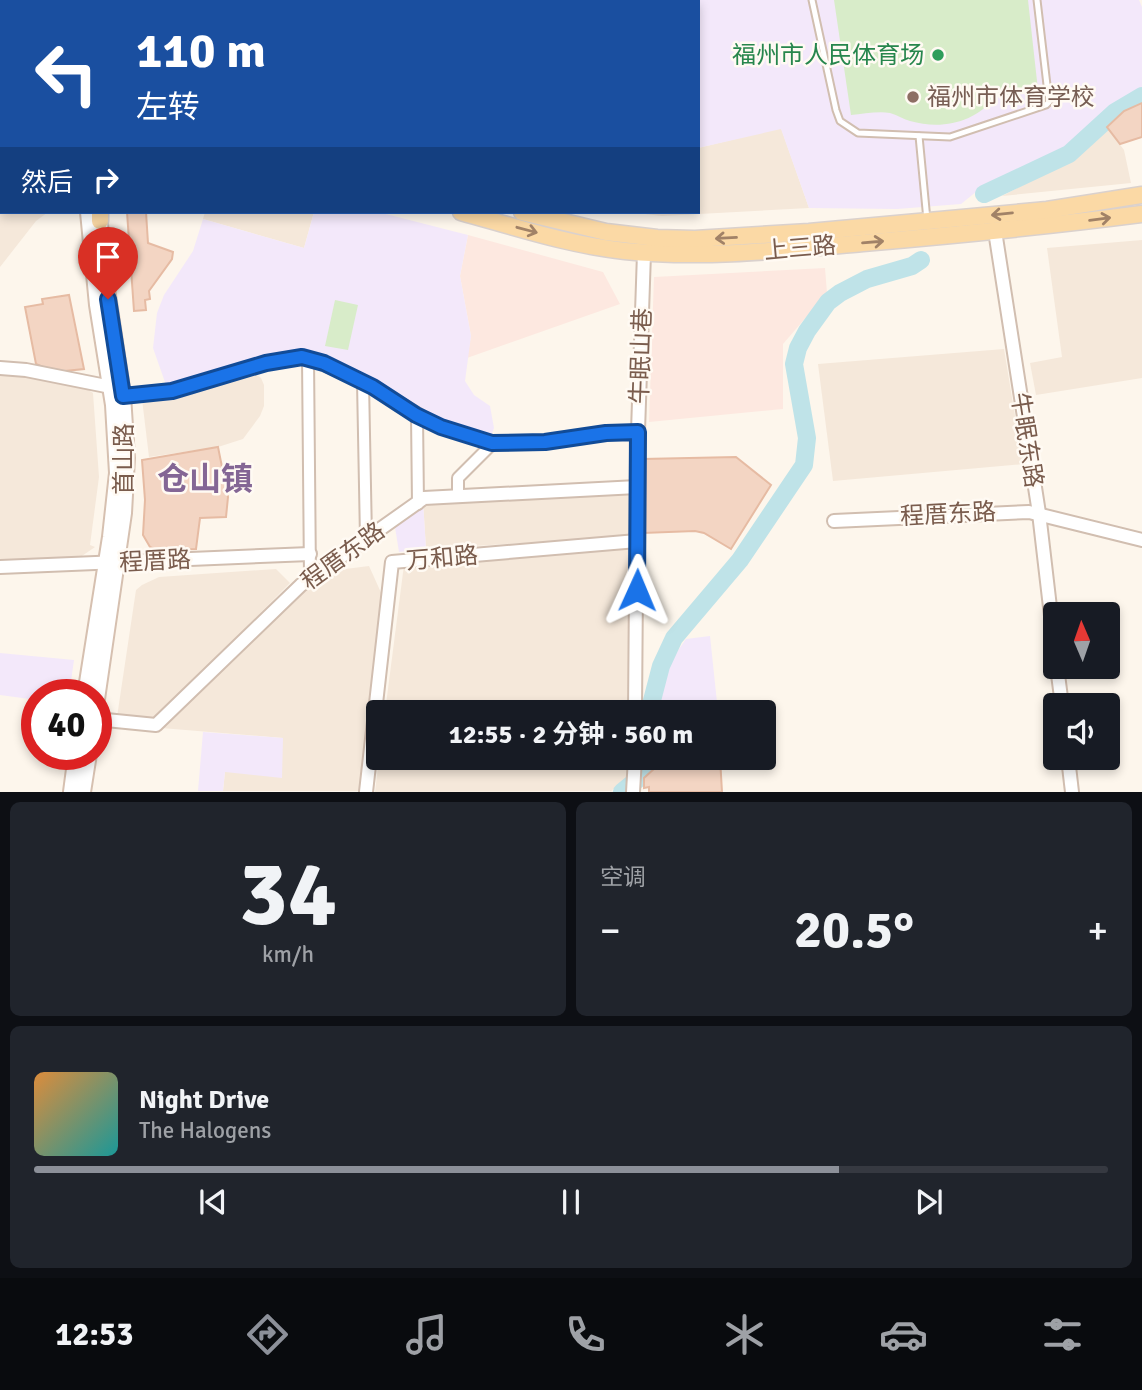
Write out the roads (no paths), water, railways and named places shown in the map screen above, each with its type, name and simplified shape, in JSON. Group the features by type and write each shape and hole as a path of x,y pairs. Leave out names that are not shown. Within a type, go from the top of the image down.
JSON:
{"main road":[{"name":"上三路","path":"530,214 606,232 675,240 927,222 1047,210 1142,195"},
{"name":"首山路","path":"97,214 117,391 117,473 99,679"},
{"name":"上三路","path":"468,214 569,241 644,253 730,254 995,231 1142,214"},
{"name":"首山路","path":"88,679 111,563"},
{"path":"71,792 74,770"},
{"path":"83,792 86,770"}],"street":[{"name":"牛眠东路","path":"995,231 1039,513 1049,602"},
{"name":"牛眠山巷","path":"635,700 638,432 644,253"},
{"path":"0,368 26,370 117,391 162,393 266,363 295,357 308,358 376,388 416,415 441,427 492,443 545,442 606,433 638,432"},
{"path":"308,358 310,577"},
{"path":"363,382 366,538"},
{"path":"416,415 418,504"},
{"path":"458,496 458,478 492,443"},
{"name":"程厝东路","path":"112,721 156,726 310,577 424,498 638,487"},
{"name":"程厝东路","path":"834,521 1011,511 1039,513 1142,540"},
{"name":"万和路","path":"366,792 392,562 637,541"},
{"name":"程厝路","path":"0,567 310,554"},
{"path":"634,791 635,770"},
{"path":"1069,770 1072,792"}],"lane":[{"path":"812,0 836,110 841,121 858,133 950,137 1046,105 1050,97 1037,0"},
{"path":"919,136 927,222"}],"waterway":[{"path":"984,194 1069,154 1115,112 1142,96"},
{"path":"652,700 661,666 674,638 740,560 804,465 807,438 794,364 798,348 807,331 828,302 840,293 867,279 912,266 921,260"},
{"path":"622,792 644,774 645,770"}],"place":[{"name":"福州市人民体育场","path":"938,55"},
{"name":"福州市体育学校","path":"913,97"}],"district":[{"name":"仓山镇","path":"205,479"}]}
